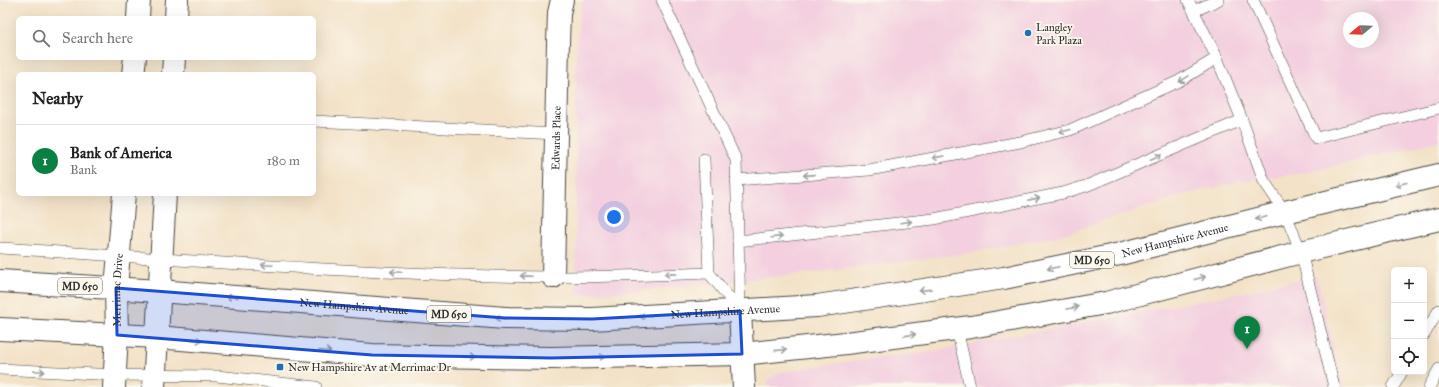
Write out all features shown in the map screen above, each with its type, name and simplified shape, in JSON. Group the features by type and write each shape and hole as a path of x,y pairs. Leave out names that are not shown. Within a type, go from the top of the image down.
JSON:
{"main road":[{"path":"138,16 139,0"},
{"path":"176,16 177,0"},
{"name":"Edwards Place","path":"553,277 558,43 559,13 562,0"},
{"path":"133,72 135,60"},
{"path":"173,72 174,60"},
{"name":"New Hampshire Avenue","path":"0,281 159,291 505,318 592,319 817,306 1004,278 1120,254 1439,175"},
{"name":"Merrimac Drive","path":"114,381 117,335 116,288 124,196"},
{"path":"154,381 165,196"},
{"path":"0,330 157,337 372,355 551,358 742,354 846,344 957,329 1106,302 1301,252 1439,219"},
{"path":"740,311 744,387"}],"lane":[{"path":"662,0 736,160 740,311"},
{"path":"1188,0 1217,58 1242,120 1264,181 1285,212 1301,252 1334,387"},
{"path":"1194,11 1218,0"},
{"path":"1253,0 1316,138 1435,109"},
{"path":"736,180 869,170 1020,142 1070,130 1179,82 1217,58"},
{"path":"738,241 934,219 1063,193 1086,186 1242,120"},
{"path":"316,121 556,134"},
{"path":"704,159 709,273 740,311"},
{"path":"0,248 161,259 413,273 553,277 709,273"},
{"path":"1427,330 1439,310"},
{"path":"957,329 970,387"},
{"path":"0,369 114,381 154,381 217,376 316,387"},
{"path":"1429,387 1439,370"},
{"path":"1393,387 1400,375"}],"highlighted area":[{"path":"116,288 505,318 592,319 740,311 742,354 551,358 372,355 117,335"}],"shaded area":[{"path":"583,0 1439,0 1439,141 1310,172 1238,182 1179,196 1059,236 969,253 812,273 656,289 576,295 576,51 580,10"},
{"path":"1317,276 1343,387 768,387 768,380 780,372 860,360 930,352 1240,293"}],"place":[{"name":"Langley Park Plaza","path":"1028,33"},
{"name":"Bank of America","path":"1247,349"},
{"name":"New Hampshire Av at Merrimac Dr","path":"280,367"}]}
